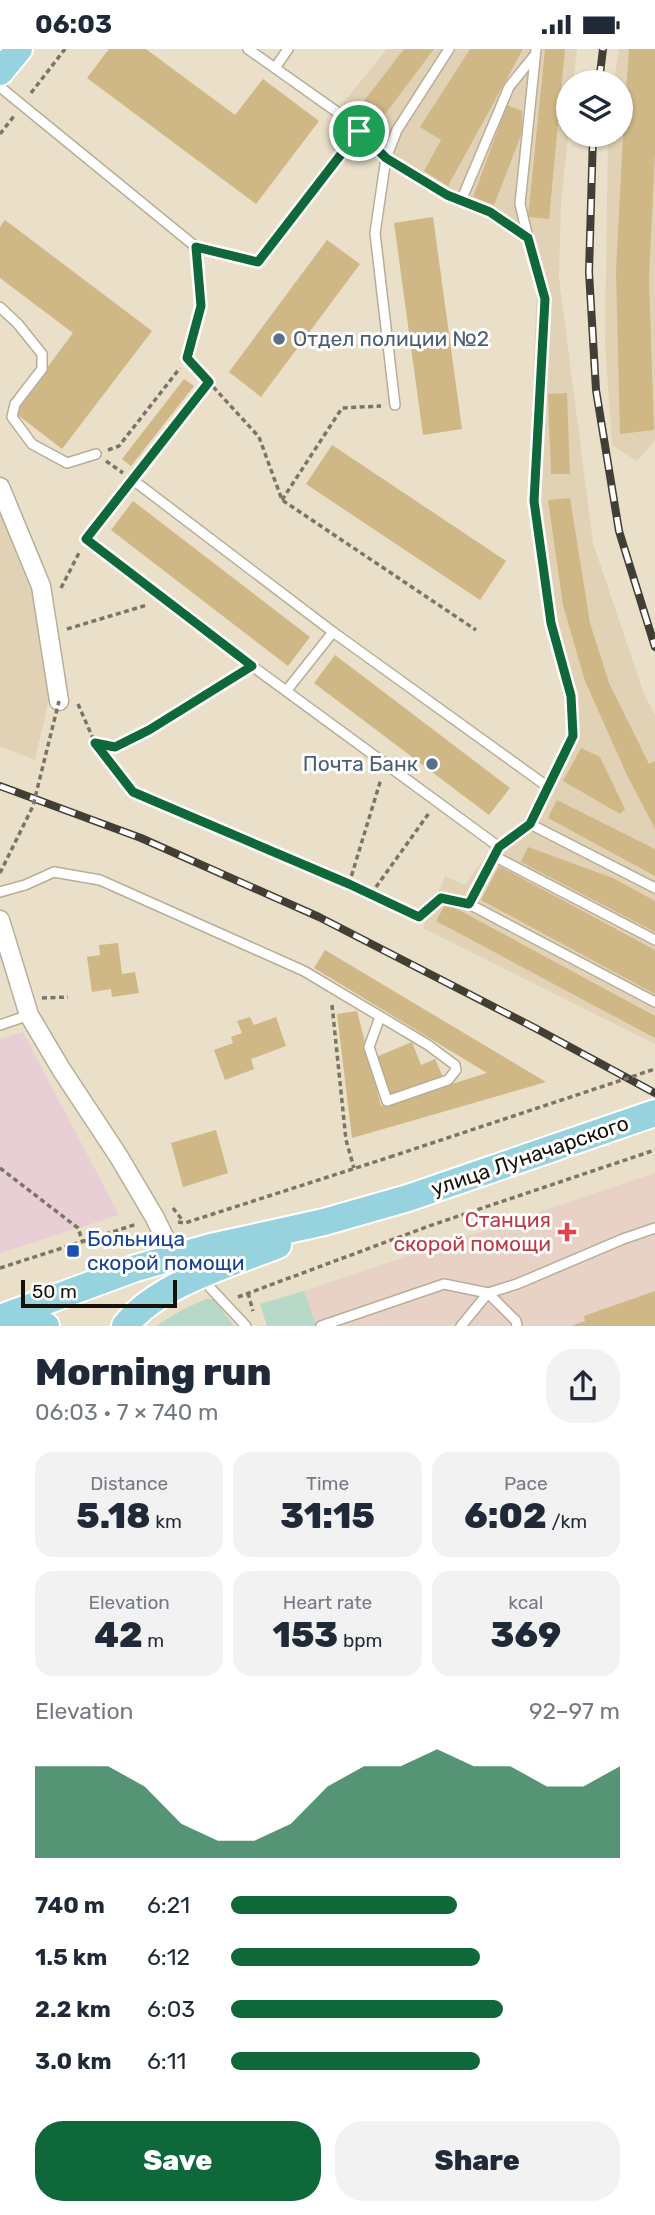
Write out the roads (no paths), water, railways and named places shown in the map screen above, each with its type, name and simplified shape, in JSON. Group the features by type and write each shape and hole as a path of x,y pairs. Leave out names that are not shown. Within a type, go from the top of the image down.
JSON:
{"main road":[{"path":"0,72 19,49"},
{"name":"улица Луначарского","path":"7,1316 136,1268 324,1222 408,1198 655,1112"},
{"name":"улица Луначарского","path":"125,1326 157,1298 182,1282 286,1242 324,1222"},
{"path":"7,1316 34,1319 47,1326"}],"street":[{"path":"0,487 41,586 59,701"},
{"path":"0,920 61,1069 119,1157 155,1218 174,1257 200,1276"}],"lane":[{"path":"248,49 337,112 386,158 447,195 490,212 528,238"},
{"path":"275,68 288,49"},
{"path":"395,405 375,233 386,158 397,130 449,49"},
{"path":"461,201 509,87 535,52"},
{"path":"535,52 520,204 545,299 534,501 551,623 571,696 573,736 530,824 499,847 469,904 655,1003"},
{"path":"0,87 196,247 258,262 359,131"},
{"path":"187,358 201,306 196,247"},
{"path":"0,307 42,353 42,369 15,404 12,417 32,444 67,463 96,454"},
{"path":"499,847 252,666 86,539 133,480 333,632 548,787"},
{"path":"287,690 333,632"},
{"path":"530,824 655,888"},
{"path":"494,856 655,940"},
{"path":"0,892 25,885 54,872 100,880 304,971 428,1045 455,1065 456,1070 449,1080 387,1101 369,1047 380,1017"},
{"path":"0,1025 37,1013"},
{"path":"321,1326 444,1284 488,1293 517,1284 655,1228"},
{"path":"200,1276 246,1326"},
{"path":"461,1326 488,1293"},
{"path":"488,1293 516,1321 517,1326"}],"railway":[{"path":"600,70 603,49"},
{"path":"593,147 589,272 596,390 619,531 655,647"},
{"path":"0,786 141,838 319,917 655,1093"}],"place":[{"name":"Отдел полиции №2","path":"279,339"},
{"name":"Почта Банк","path":"432,764"},
{"name":"Станция скорой помощи","path":"567,1232"},
{"name":"Больница скорой помощи","path":"73,1251"}]}
